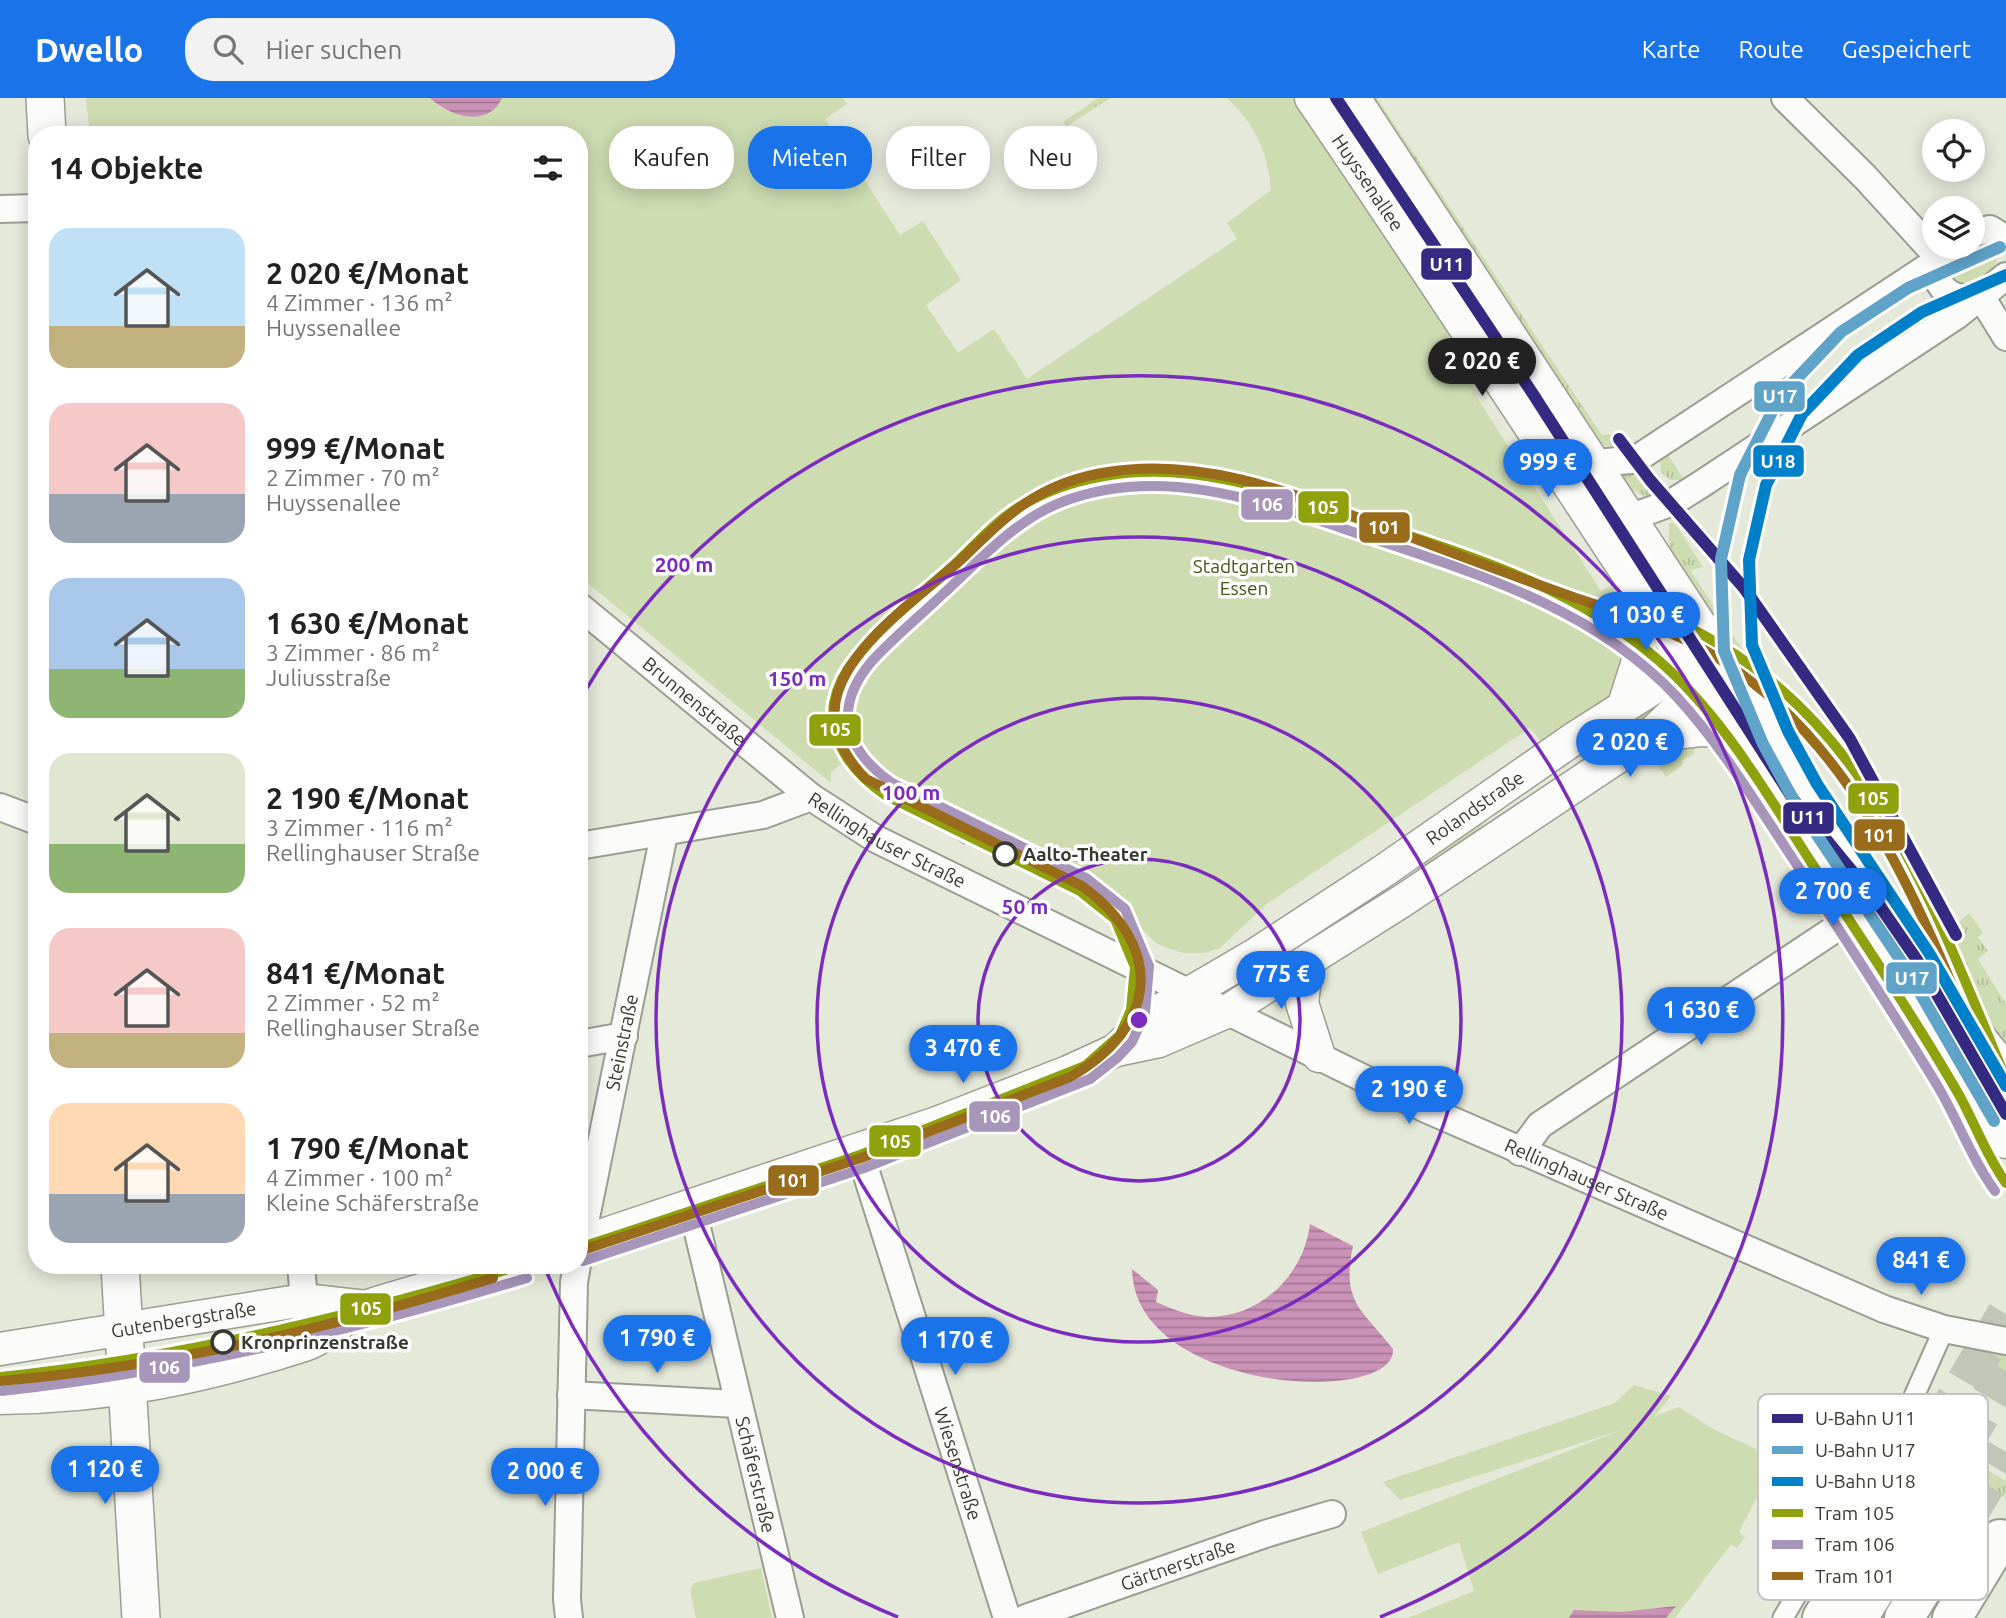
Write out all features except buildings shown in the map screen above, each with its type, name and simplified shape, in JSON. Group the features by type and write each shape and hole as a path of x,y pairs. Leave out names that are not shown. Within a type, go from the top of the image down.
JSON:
{"highway":[{"path":"1988,1559 2000,1539"},
{"path":"1822,1618 1836,1600"},
{"path":"1857,1618 1866,1600"},
{"path":"1904,1618 1915,1600"},
{"path":"1926,1618 1931,1600"},
{"path":"1952,1618 1963,1600"}],"main road":[{"path":"45,98 47,126"},
{"path":"121,1274 141,1618"}],"street":[{"name":"Huyssenallee","path":"1311,98 1599,529 1730,731 1856,915 1974,1100 2006,1142"},
{"name":"Huyssenallee","path":"1354,98 1889,914 1949,1000 2006,1070"},
{"path":"1785,98 1922,230"},
{"path":"0,209 28,208"},
{"path":"1985,230 1990,229 2006,239"},
{"path":"1594,463 1631,460 1642,456 1938,259"},
{"path":"1945,259 1937,278 1949,294 1968,300 1982,298"},
{"path":"1599,529 1673,502 1982,298 2006,275"},
{"path":"1982,298 2006,337"},
{"path":"1623,708 1639,658 1646,605"},
{"name":"Brunnenstraße","path":"588,613 811,797"},
{"name":"Rolandstraße","path":"1116,1051 1159,1041 1226,1012 1307,962 1649,736 1694,677 1720,655"},
{"name":"Rolandstraße","path":"1116,1051 1152,1015 1258,953 1382,872 1575,738 1666,680 1694,677"},
{"path":"1649,736 1700,730 1730,731"},
{"path":"1575,738 1582,779"},
{"name":"Rellinghauser Straße","path":"588,845 664,834 763,815 811,797 876,839 1226,1012 1520,1152 1884,1309 1944,1329 2006,1341"},
{"path":"0,807 28,818"},
{"name":"Steinstraße","path":"588,1208 664,834"},
{"path":"1520,1152 1540,1125 1856,915"},
{"path":"1307,962 1302,1003 1319,1056"},
{"path":"588,1042 624,1036"},
{"path":"588,1247 692,1206 964,1113 1116,1051"},
{"name":"Wiesenstraße","path":"859,1150 1007,1618"},
{"name":"Schäferstraße","path":"692,1206 790,1618"},
{"path":"302,1274 308,1344"},
{"name":"Gutenbergstraße","path":"0,1398 60,1398 127,1390 308,1344 366,1307 477,1274"},
{"name":"Steinstraße","path":"569,1618 567,1599 571,1395 578,1274"},
{"name":"Gutenbergstraße","path":"0,1349 304,1300 366,1307"},
{"path":"1915,1394 1944,1329"},
{"path":"571,1395 737,1404"},
{"name":"Gärtnerstraße","path":"1026,1618 1265,1534 1332,1514"},
{"path":"1783,1618 1793,1600"}],"green space":[{"name":"Stadtgarten Essen","path":"86,98 843,98 847,104 825,119 830,126 748,126 748,189 870,189 900,235 923,221 961,280 926,305 958,353 994,329 1027,379 1237,239 1227,223 1271,190 1267,163 1258,140 1245,118 1227,98 1296,98 1435,307 1479,401 1601,591 1615,583 1628,602 1633,643 1612,695 1595,713 1545,746 1530,728 1268,903 1220,948 1205,953 1183,953 1157,944 1103,891 896,797 869,775 852,755 831,772 831,783 588,583 588,126 89,126"},
{"path":"1098,98 1110,98 1068,126 1063,122"},
{"path":"1324,98 1339,98 1493,336 1440,273"},
{"path":"1368,98 1377,98 1602,435 1618,434 1625,444 1624,448 1599,445"},
{"path":"1985,246 1994,249 1997,256 1993,271 1974,285 1959,284 1953,279 1956,264 1963,259 1985,259"},
{"path":"1666,451 1684,480 1670,480 1661,472 1660,460"},
{"path":"1622,473 1647,478 1653,486 1653,495 1647,497 1629,489 1619,475"},
{"path":"1674,522 1703,567 1691,570 1692,573 1760,676 1775,674 1786,688 1760,690 1669,552 1669,524"},
{"path":"1665,693 1674,703 1591,759 1587,758 1592,741"},
{"path":"1697,741 1694,754 1682,760 1683,765 1666,777 1649,752"},
{"path":"1558,765 1553,774 1495,812 1471,837 1407,880 1419,867 1456,842 1485,815"},
{"path":"1845,875 1959,1032 2006,1087 2006,1117 1986,1094"},
{"path":"1385,890 1390,897 1269,977 1263,969"},
{"path":"1969,913 1983,933 1978,937 1988,951 1978,959 2006,1004 2006,1046 1979,1016 1962,979 1956,925"},
{"path":"1983,1348 2006,1352 2006,1400 1999,1396 2002,1390 1973,1372"},
{"path":"1634,1385 1671,1396 1655,1416 1679,1407 1713,1429 1758,1450 1758,1496 1739,1532 1745,1537 1737,1548 1731,1544 1675,1618 1408,1618 1474,1591 1459,1542 1378,1574 1361,1532 1622,1430 1400,1500 1383,1482 1615,1403"},
{"path":"1989,1471 2006,1481 2006,1498 1988,1487"},
{"path":"761,1568 772,1618 696,1618 690,1590 694,1583"}],"shaded area":[{"path":"430,98 502,98 488,114 468,116 447,110"},
{"path":"1310,1224 1353,1246 1350,1265 1352,1293 1364,1314 1393,1349 1383,1367 1354,1378 1313,1382 1265,1377 1217,1364 1174,1342 1144,1310 1132,1269 1158,1290 1156,1302 1174,1310 1207,1317 1245,1310 1276,1290 1289,1276 1306,1243"},
{"path":"1676,1606 1666,1618 1569,1618 1574,1610 1621,1612"}],"tunnel":[{"path":"1958,1394 2006,1314"},
{"path":"1988,1402 2006,1371"},
{"path":"1988,1482 2006,1452"}],"tram line":[{"name":"101","path":"588,1248 861,1158 1070,1077 1099,1057 1121,1035 1135,1011 1140,986 1138,960 1128,935 1109,910 1082,886 866,779 844,750 834,716 838,692 847,672 859,654 892,618 1023,505 1059,485 1108,472 1187,470 1226,476 1302,497 1642,621 1708,652 1762,690 1809,736 1850,788 1885,844 1915,903 1993,1084"},
{"name":"105","path":"588,1245 860,1155 1085,1066 1120,1035 1131,1010 1135,967 1115,919 1080,891 885,795 874,787 846,756 835,731 833,718 835,697 842,679 867,645 1002,519 1028,502 1058,489 1089,479 1134,472 1169,472 1238,482 1306,501 1485,562 1522,577 1592,613 1657,659 1702,704 1759,781 1923,1034 2006,1183"},
{"name":"106","path":"588,1259 864,1168 1090,1079 1132,1042 1145,1013 1149,966 1125,909 1086,878 892,783 863,756 854,742 848,711 859,678 872,661 1013,530 1062,502 1101,491 1140,486 1179,487 1257,502 1454,566 1534,598 1609,640 1644,666 1676,696 1741,780 1852,949 1945,1098 1995,1191"},
{"name":"105","path":"1637,605 1713,641 1776,685 1829,738 1873,798 1911,863 2006,1079"},
{"path":"929,816 964,844"},
{"name":"105","path":"0,1377 67,1369 198,1347 393,1302 492,1274"},
{"name":"101","path":"1,1381 126,1366 250,1343 372,1313 493,1278"},
{"name":"106","path":"2,1391 135,1373 267,1347 397,1315 527,1278"}],"metro line":[{"name":"U11","path":"1336,98 1533,394 1793,799 1875,899 1917,960 2006,1114"},
{"name":"U17","path":"1994,1121 1905,967 1793,799 1763,744 1724,651 1721,559 1740,475 1780,396 1841,332 1908,288 2000,247"},
{"name":"U18","path":"2006,275 1922,312 1858,355 1802,414 1766,485 1749,560 1752,645 1788,731 1817,784 1929,953 2006,1086"},
{"name":"U11","path":"1619,439 1650,480 1744,588 1850,739 1956,935"}],"place":[{"name":"Aalto-Theater","path":"1005,854"},
{"name":"Kronprinzenstraße","path":"223,1342"}]}
